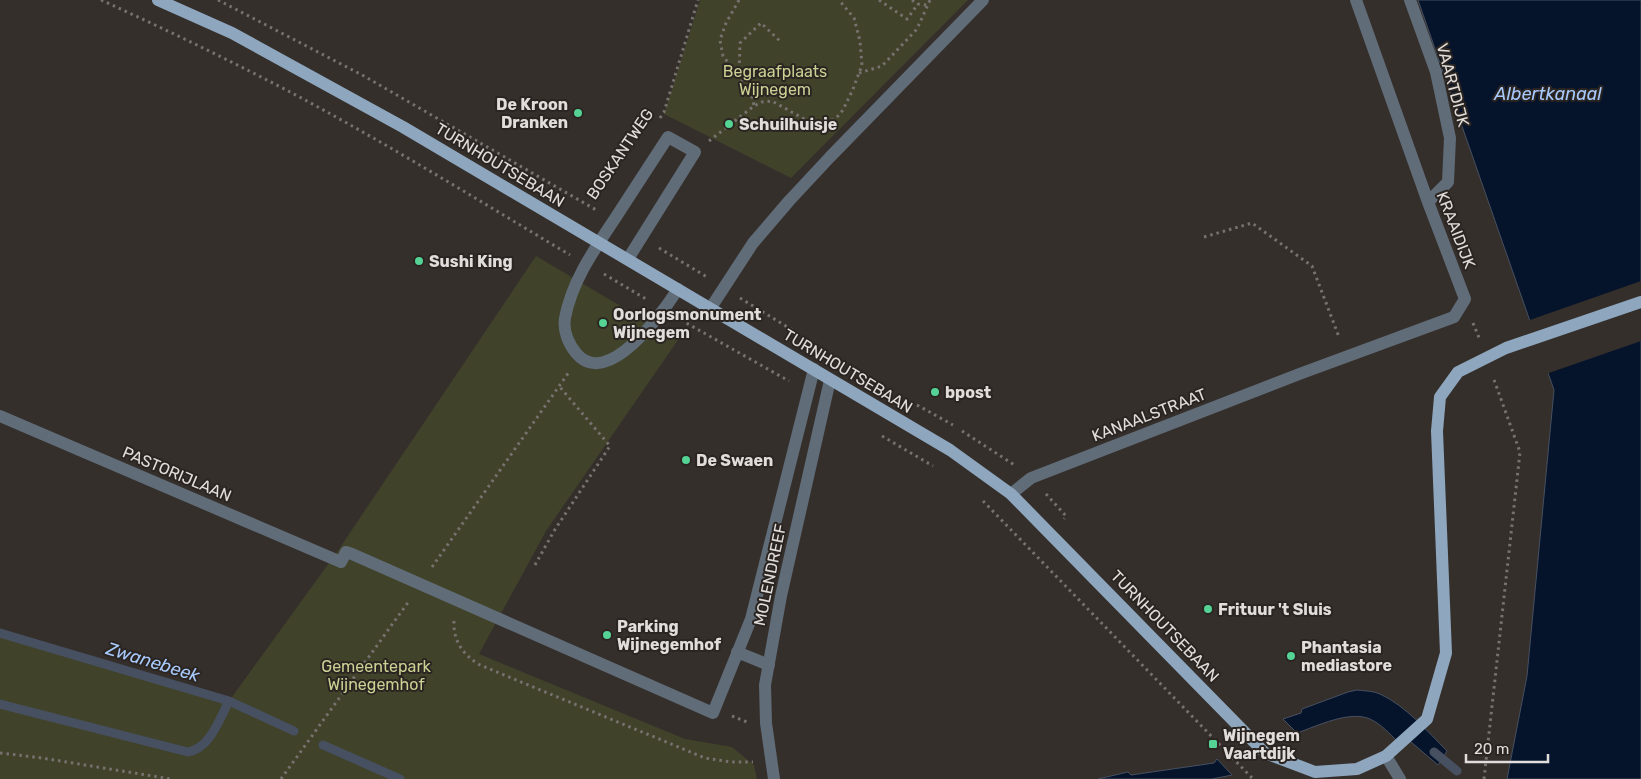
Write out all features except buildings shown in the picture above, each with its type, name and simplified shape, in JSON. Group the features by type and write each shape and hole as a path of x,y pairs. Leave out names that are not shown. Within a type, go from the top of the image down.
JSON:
{"main road":[{"name":"TURNHOUTSEBAAN","path":"158,0 232,33 395,122 950,450 1011,494 1265,753 1316,772 1357,769 1386,756 1427,719 1446,653 1437,431 1440,397 1458,372 1506,348 1641,302"}],"street":[{"path":"710,308 753,243 789,201 983,0"},
{"name":"KRAAIDIJK","path":"1356,0 1428,202 1465,299"},
{"name":"VAARTDIJK","path":"1410,0 1436,72 1450,138 1448,182 1428,202"},
{"path":"628,260 695,152 668,137 574,286 564,320 565,331 570,345 580,357 590,362 599,363 615,358 638,340 664,311 678,289"},
{"path":"1347,357 1454,317 1465,299"},
{"name":"KANAALSTRAAT","path":"1011,494 1031,478 1347,357"},
{"path":"420,584 713,713 751,620 814,369"},
{"name":"MOLENDREEF","path":"774,779 766,728 765,685 781,596 830,380"},
{"name":"PASTORIJLAAN","path":"0,416 341,562 346,552 420,584"},
{"path":"737,652 769,666"},
{"path":"1386,756 1400,779"}],"path":[{"path":"101,0 219,56 300,98 400,154 664,311 808,392"},
{"name":"BOSKANTWEG","path":"659,120 664,112 698,0"},
{"path":"739,0 726,23 720,40 723,56 751,92 754,106"},
{"path":"695,152 754,106 762,102 772,101 815,125 825,125 838,116 854,89 862,65 860,41 854,18 839,0"},
{"path":"879,0 907,19 918,4"},
{"path":"912,0 918,4 927,5"},
{"path":"859,73 882,66 917,29 930,0"},
{"path":"739,76 740,43 761,23 782,43"},
{"name":"BOSKANTWEG","path":"584,234 601,205"},
{"path":"1204,237 1252,224 1312,266 1347,357"},
{"path":"1465,299 1481,344"},
{"path":"281,779 580,357"},
{"path":"1484,779 1520,452 1491,371"},
{"path":"535,565 554,531 610,446 558,386"},
{"path":"876,432 937,469"},
{"path":"979,498 1253,779"},
{"path":"454,615 453,631 456,640 466,656 480,665 705,758 731,762 771,762"},
{"path":"715,708 744,722 766,728"},
{"path":"0,754 42,758 171,779"}],"green space":[{"name":"Begraafplaats Wijnegem","path":"700,0 968,0 791,178 664,114"},
{"name":"Gemeentepark Wijnegemhof","path":"536,256 678,340 546,531 479,654 685,739 732,747 754,765 757,779 0,779 0,633 229,701 337,552"}],"water":[{"name":"Albertkanaal","path":"1418,0 1641,0 1641,779 1507,779 1527,676 1554,390"},
{"path":"1357,690 1380,694 1390,699 1416,720 1447,751 1438,765 1404,736 1398,742 1382,726 1370,719 1353,716 1324,723 1297,733 1283,719 1301,713 1302,709"},
{"path":"1217,759 1232,775 1212,779 1098,779 1128,772 1131,775 1214,763"}],"pier":[{"path":"1641,281 1641,341 1546,374 1527,321"}],"waterway":[{"name":"Zwanebeek","path":"0,633 229,701 294,731"},
{"path":"0,704 188,752 196,749 208,739 229,701"},
{"name":"Zwanebeek","path":"323,745 400,779"},
{"name":"Zwanebeek","path":"1434,752 1457,771"}],"place":[{"name":"De Kroon Dranken","path":"578,113"},
{"name":"Schuilhuisje","path":"729,124"},
{"name":"Sushi King","path":"419,261"},
{"name":"Oorlogsmonument Wijnegem","path":"603,323"},
{"name":"bpost","path":"935,392"},
{"name":"De Swaen","path":"686,460"},
{"name":"Frituur 't Sluis","path":"1208,609"},
{"name":"Parking Wijnegemhof","path":"607,635"},
{"name":"Phantasia mediastore","path":"1291,656"},
{"name":"Wijnegem Vaartdijk","path":"1213,744"}]}
